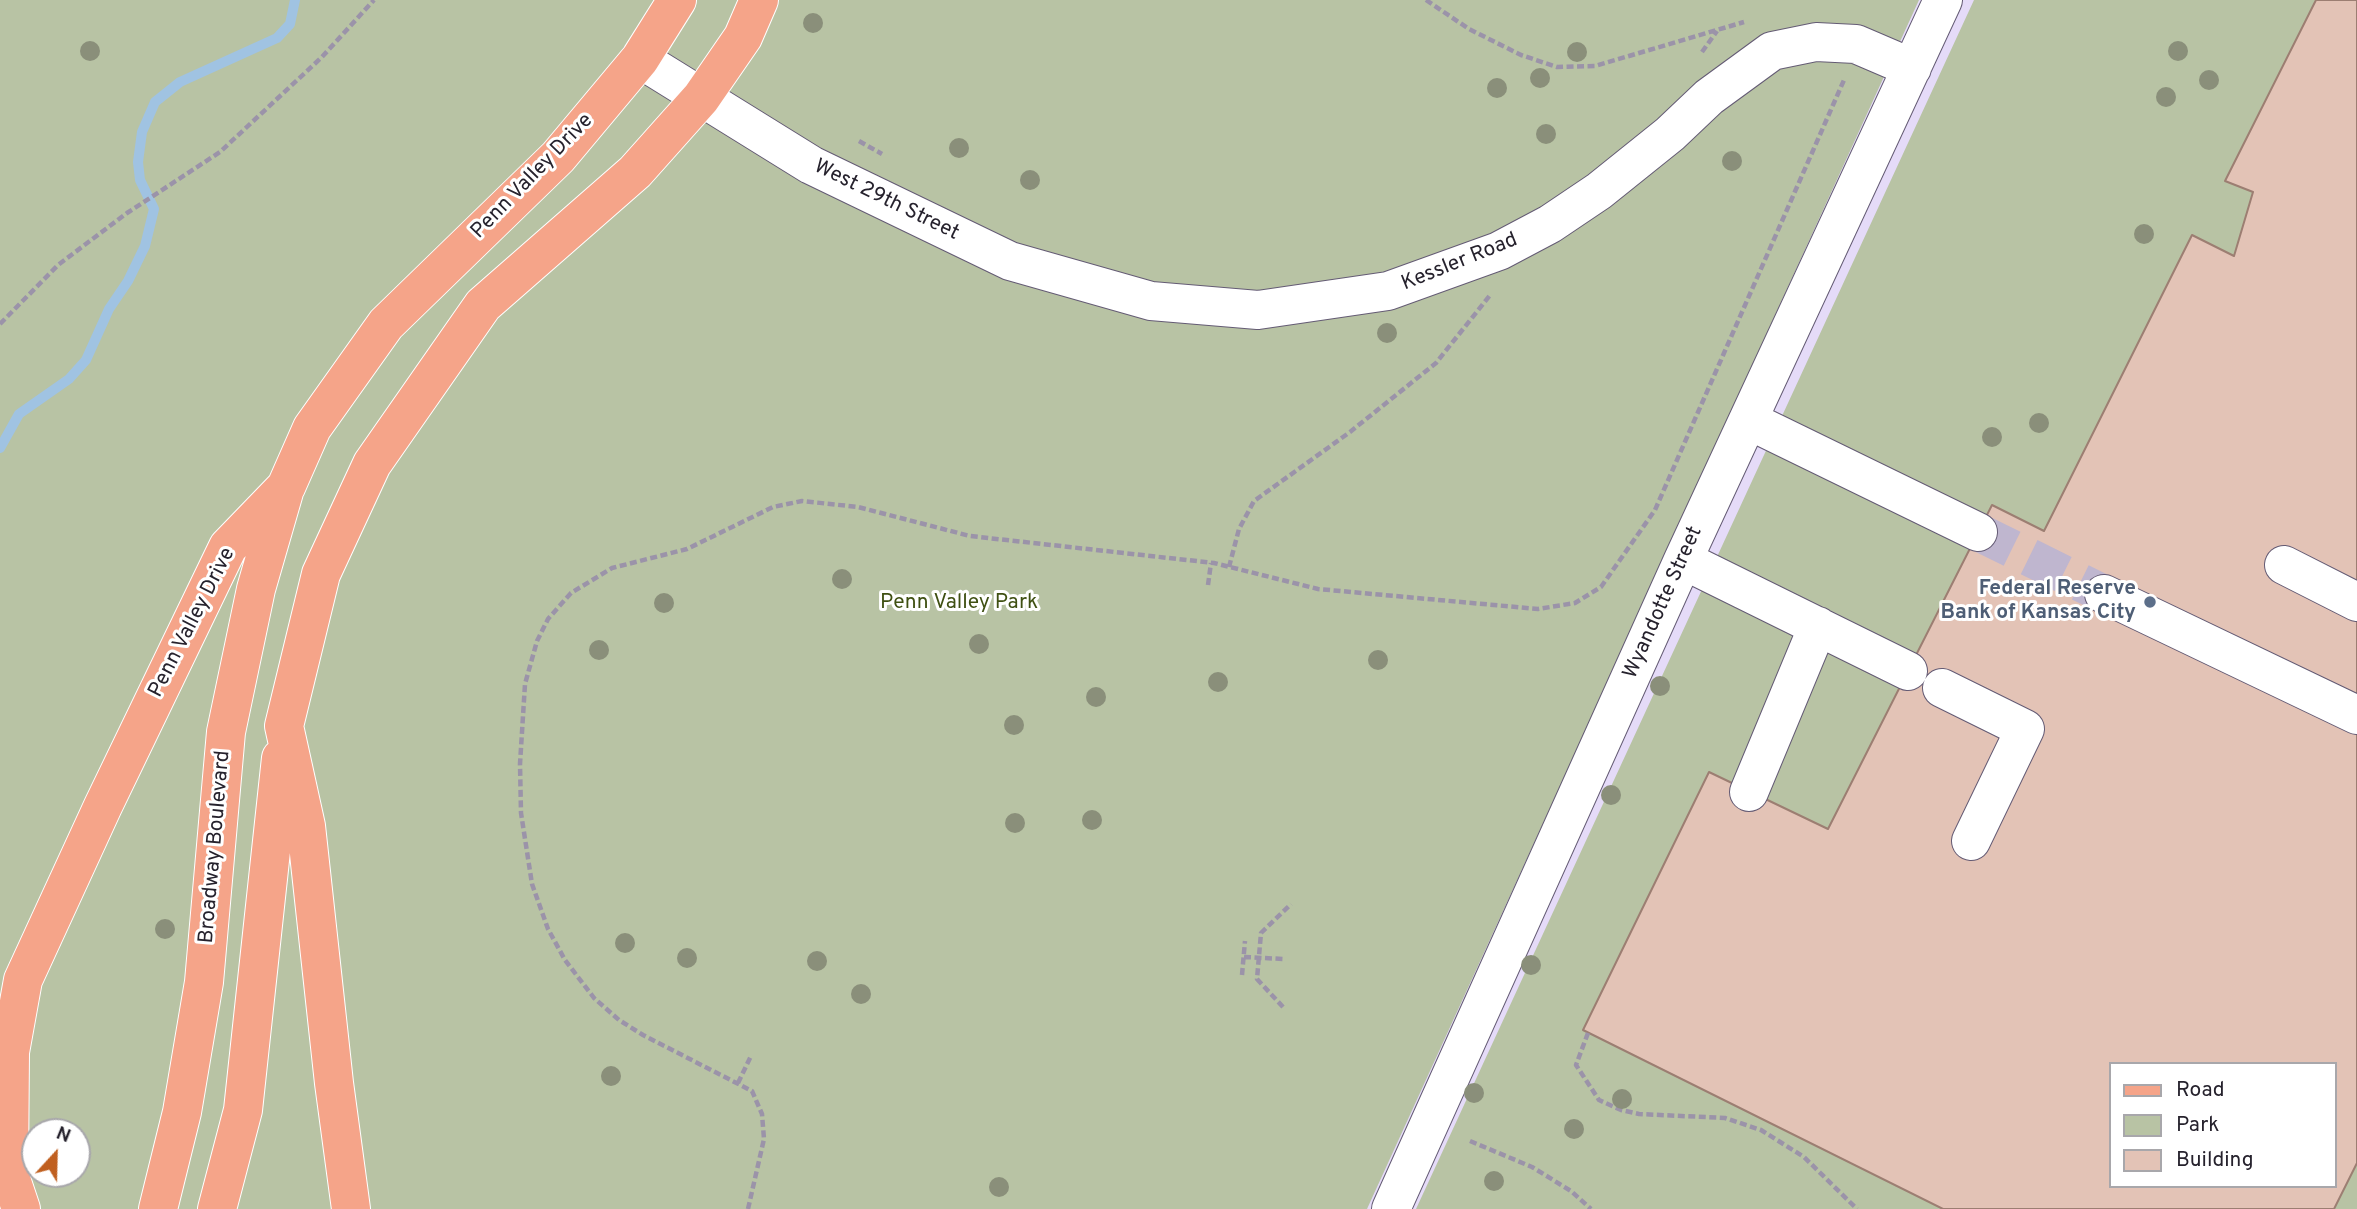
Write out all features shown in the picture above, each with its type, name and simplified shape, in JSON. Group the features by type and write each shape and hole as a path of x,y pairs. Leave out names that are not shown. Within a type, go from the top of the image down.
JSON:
{"main road":[{"name":"Penn Valley Drive","path":"21,1209 9,1173 5,1049 23,980 228,547 285,487 312,428 386,324 558,157 640,59 677,0"},
{"path":"217,1209 243,1110 284,726 320,574 372,464 484,306 635,172 701,98 743,37 759,0"},
{"name":"Broadway Boulevard","path":"158,1209 182,1112 204,982 226,732 256,589 285,487"},
{"path":"284,726 306,826 334,1083 351,1209"}],"street":[{"name":"Wyandotte Street","path":"1391,1209 1683,560 1943,0"},
{"name":"Kessler Road","path":"1151,301 1258,310 1388,291 1499,251 1550,224 1599,191 1748,66 1772,51 1816,42 1856,44"},
{"path":"1856,44 1912,68"},
{"name":"West 29th Street","path":"640,59 811,165 1010,261 1151,301"},
{"path":"1748,420 1978,532"},
{"path":"1683,560 1908,671"},
{"path":"2284,565 2357,602"},
{"path":"2104,594 2357,716"},
{"path":"1749,792 1818,626"},
{"path":"1942,688 2025,729 1970,841"}],"path":[{"path":"0,324 58,265 127,213 220,152 322,57 374,0"},
{"path":"1426,0 1469,29 1521,54 1557,66 1595,66 1752,19"},
{"path":"748,1209 762,1155 764,1128 759,1103 752,1091 643,1035 610,1013 577,980 538,906 521,813 522,717 529,661 548,619 571,593 612,568 687,549 773,507 802,501 858,507 970,537 1211,563 1318,589 1538,608 1575,603 1601,587 1655,510 1843,82 1856,44"},
{"path":"859,141 883,154"},
{"path":"1229,567 1239,529 1254,500 1350,432 1436,363 1490,297 1499,251"},
{"path":"1208,586 1211,563"},
{"path":"1283,1007 1257,979 1261,933 1291,904"},
{"path":"1242,975 1245,941"},
{"path":"1244,957 1283,959"},
{"path":"1588,1033 1576,1065 1600,1100 1639,1114 1725,1118 1761,1130 1804,1157 1857,1209"},
{"path":"738,1083 751,1056"},
{"path":"1470,1141 1532,1167 1571,1191 1591,1209"}],"green space":[{"name":"Penn Valley Park","path":"0,0 1919,0 1367,1209 0,1209"},
{"path":"1974,0 2357,0 2357,1209 1416,1209"}],"building":[{"name":"Federal Reserve Bank of Kansas City","path":"2316,0 2357,0 2357,1163 2334,1209 1943,1209 1583,1030 1709,772 1828,829 1992,505 2044,531 2192,235 2234,256 2253,192 2225,181"}],"waterway":[{"path":"0,448 19,414 69,379 86,360 109,309 128,281 145,246 154,209 140,180 138,162 142,132 155,102 180,82 277,38 290,24 295,0"}],"tunnel":[{"path":"1978,532 2104,594"}],"place":[{"name":"Federal Reserve Bank of Kansas City","path":"2150,602"}]}
